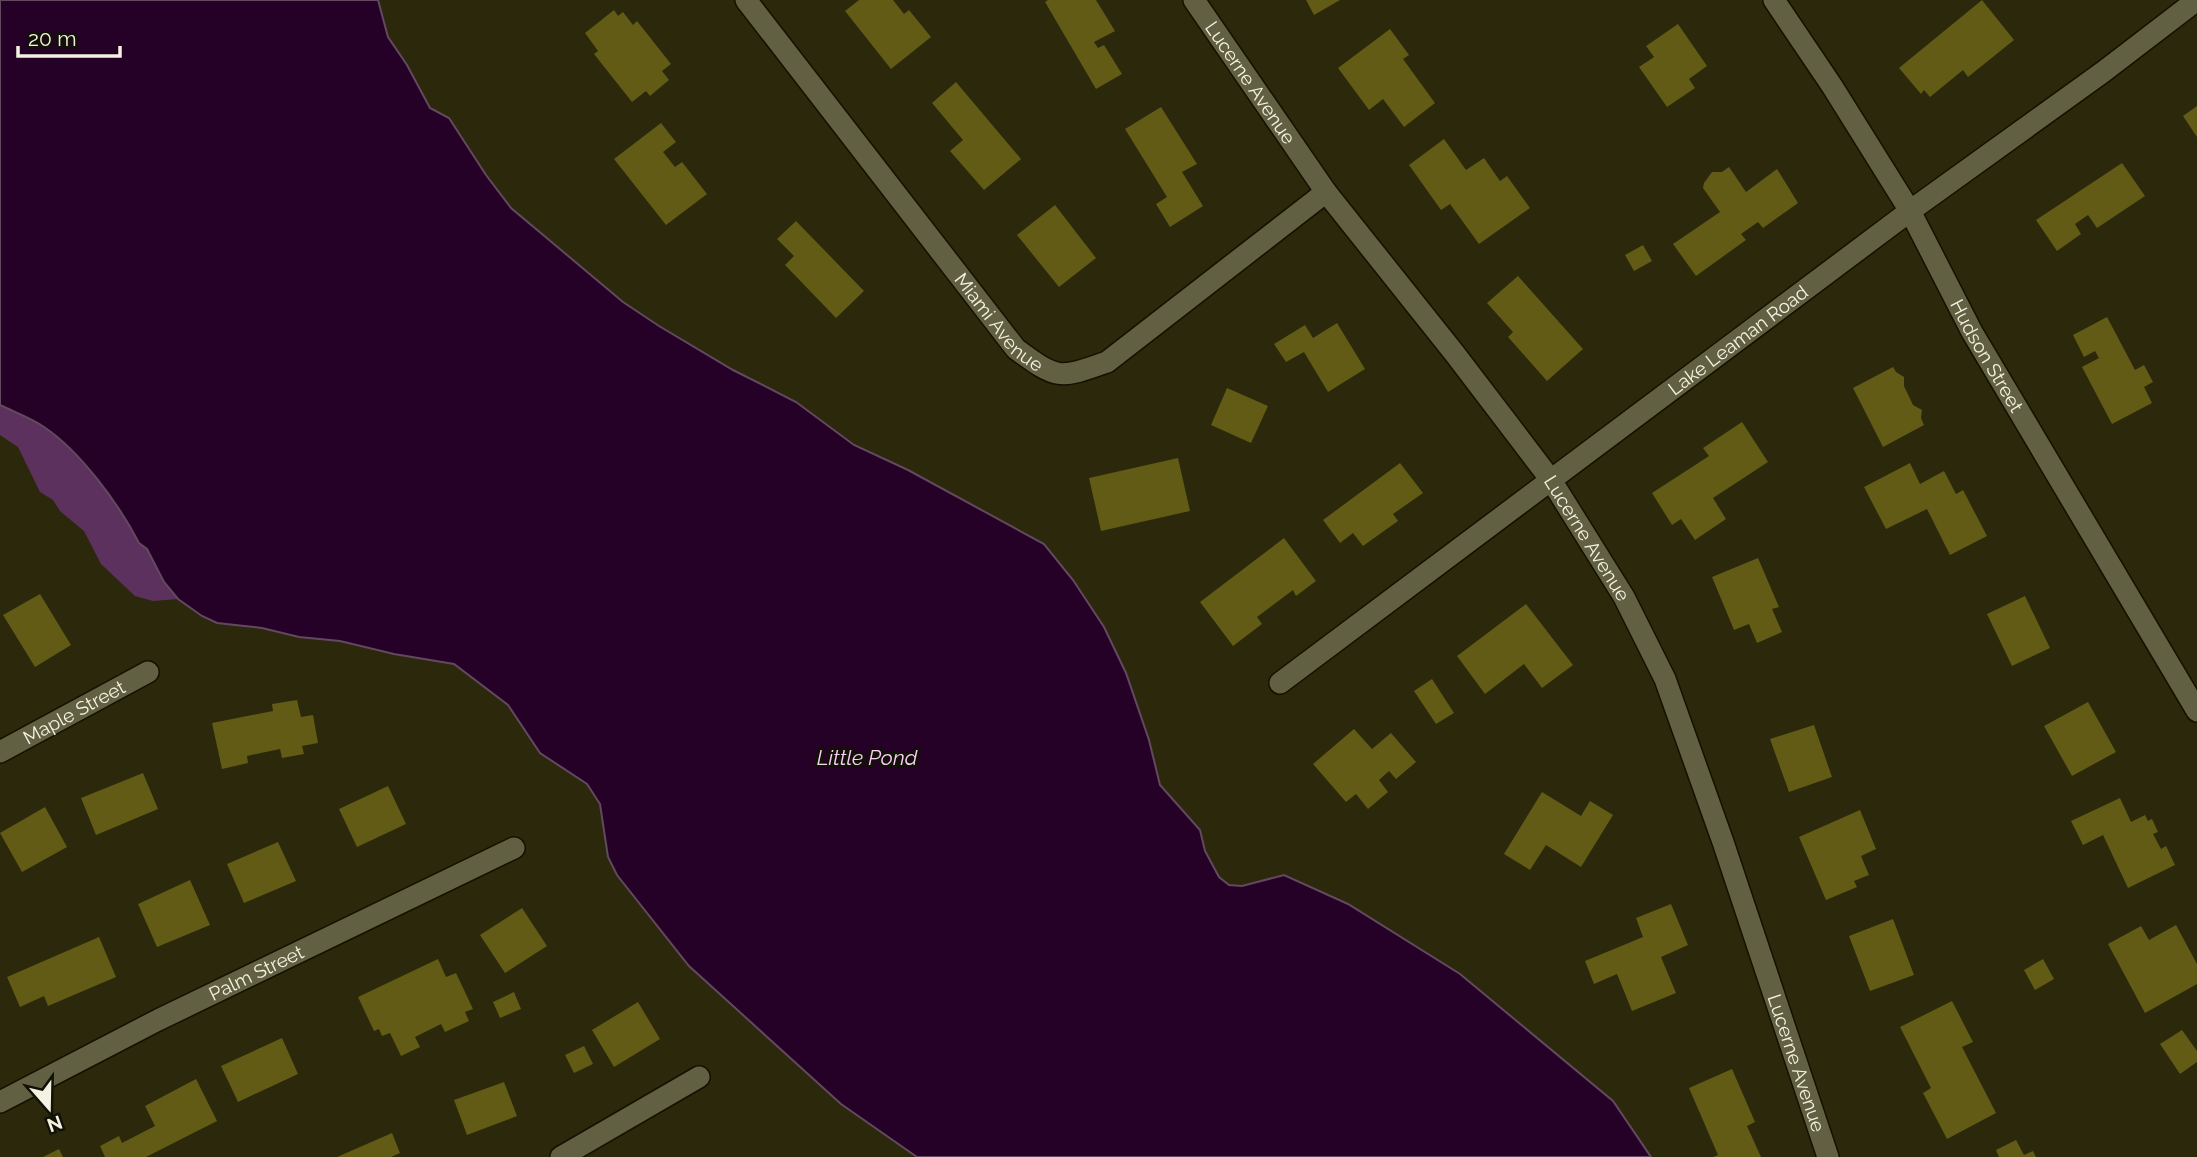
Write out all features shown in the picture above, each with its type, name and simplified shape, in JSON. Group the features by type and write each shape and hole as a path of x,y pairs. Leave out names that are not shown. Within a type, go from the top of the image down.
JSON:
{"street":[{"name":"Miami Avenue","path":"746,0 1016,349 1044,369 1068,376 1107,362 1326,192"},
{"name":"Lucerne Avenue","path":"1194,0 1326,192 1551,480 1625,597 1665,679 1723,842 1828,1157"},
{"name":"Hudson Street","path":"1774,0 1832,86 1910,211 1972,332 2197,711"},
{"name":"Lake Leaman Road","path":"1280,683 1910,211 2103,72 2197,0"},
{"name":"Maple Street","path":"0,752 148,672"},
{"name":"Palm Street","path":"0,1102 158,1020 514,848"},
{"path":"561,1157 699,1077"}],"shaded area":[{"path":"0,405 44,427 85,464 110,495 139,543 147,549 164,582 178,599 153,601 135,596 101,564 84,531 60,511 53,500 40,492 18,447 0,435"}],"water":[{"name":"Little Pond","path":"0,0 378,0 388,37 430,108 449,118 511,208 623,302 733,370 796,402 854,445 908,470 1044,544 1073,580 1104,627 1126,673 1149,740 1160,785 1200,830 1205,851 1219,877 1229,885 1242,886 1284,875 1348,904 1460,974 1613,1101 1651,1157 917,1157 841,1104 689,966 617,875 608,857 600,804 587,784 540,753 508,705 454,664 340,641 217,623 202,616 178,599 164,582 147,549 139,543 110,495 85,464 58,437 39,424 0,405"}],"building":[{"path":"859,0 893,0 904,14 909,10 931,37 891,69 845,11"},
{"path":"1096,0 1115,31 1094,42 1098,48 1104,45 1122,74 1096,89 1045,2"},
{"path":"1306,0 1340,0 1314,15"},
{"path":"1982,0 2014,40 1968,77 1963,70 1930,97 1924,90 1921,94 1899,68"},
{"path":"614,10 618,16 623,12 633,25 637,21 671,64 662,71 669,80 650,96 646,91 632,102 594,54 598,51 585,33"},
{"path":"1678,24 1707,66 1689,79 1695,88 1667,107 1639,67 1654,57 1646,46"},
{"path":"1390,29 1409,55 1403,59 1435,103 1404,127 1383,99 1369,110 1338,68"},
{"path":"956,82 1021,159 984,190 950,151 963,140 932,103"},
{"path":"2197,106 2197,137 2183,116"},
{"path":"1161,107 1197,164 1182,172 1203,206 1170,227 1156,204 1167,197 1125,129"},
{"path":"661,123 676,142 663,152 675,167 682,162 707,194 666,225 614,159"},
{"path":"1444,139 1466,170 1484,158 1500,181 1507,176 1530,208 1479,244 1450,204 1441,210 1409,165"},
{"path":"2122,163 2145,196 2097,228 2088,215 2075,224 2081,234 2057,251 2036,220"},
{"path":"1729,167 1746,192 1777,169 1798,203 1763,228 1758,222 1741,234 1746,240 1696,276 1673,244 1720,212 1703,188 1704,183 1712,172 1722,172"},
{"path":"1055,205 1096,258 1059,287 1017,235"},
{"path":"796,221 864,291 836,318 785,265 794,256 777,239"},
{"path":"1643,245 1652,261 1634,271 1625,255"},
{"path":"1518,276 1583,349 1547,381 1508,337 1513,332 1487,303"},
{"path":"2107,317 2135,370 2144,365 2153,382 2144,387 2152,403 2112,424 2082,367 2099,358 2095,351 2084,357 2073,335"},
{"path":"1337,323 1365,369 1328,392 1304,352 1286,362 1274,344 1305,325 1313,338"},
{"path":"1893,367 1904,377 1904,386 1913,405 1922,410 1924,425 1883,447 1853,388"},
{"path":"1227,388 1268,406 1251,443 1211,425"},
{"path":"1742,422 1768,462 1713,498 1726,519 1695,540 1681,519 1672,525 1652,493 1709,456 1703,448"},
{"path":"1178,458 1190,511 1101,531 1089,478"},
{"path":"1400,463 1423,493 1393,514 1398,521 1363,546 1353,533 1340,543 1323,520"},
{"path":"1910,463 1920,484 1944,471 1956,494 1963,490 1987,536 1950,555 1927,509 1886,529 1864,487"},
{"path":"1284,538 1316,581 1296,596 1293,590 1257,617 1262,624 1233,646 1200,602"},
{"path":"1758,558 1779,607 1772,609 1782,632 1757,643 1749,624 1734,630 1712,577"},
{"path":"40,594 71,645 35,667 3,615"},
{"path":"2025,596 2050,648 2012,666 1987,614"},
{"path":"1526,604 1573,665 1542,688 1524,664 1485,694 1457,656"},
{"path":"1432,679 1454,713 1436,724 1414,691"},
{"path":"297,700 301,717 313,715 318,743 302,746 304,754 282,758 280,749 247,756 248,763 222,769 212,723 273,711 272,704"},
{"path":"2088,702 2116,752 2072,776 2044,726"},
{"path":"1814,725 1832,777 1789,792 1770,739"},
{"path":"1354,729 1372,749 1391,733 1416,762 1396,779 1389,771 1379,780 1388,792 1368,809 1356,794 1346,802 1313,764"},
{"path":"143,773 158,809 96,835 81,798"},
{"path":"388,786 406,824 357,847 339,809"},
{"path":"1542,792 1581,816 1590,801 1613,815 1581,867 1546,845 1530,870 1504,854"},
{"path":"2120,798 2131,822 2145,815 2148,821 2152,819 2158,832 2153,834 2161,849 2166,846 2175,865 2128,888 2103,835 2083,845 2071,821"},
{"path":"45,807 67,847 22,872 0,833"},
{"path":"1860,810 1876,849 1861,856 1869,875 1854,881 1857,887 1826,900 1799,837"},
{"path":"278,842 296,881 244,903 227,864"},
{"path":"190,880 210,925 157,947 138,904"},
{"path":"1671,904 1688,945 1661,957 1676,993 1632,1011 1617,974 1594,984 1585,961 1643,937 1636,918"},
{"path":"522,908 547,946 505,973 480,935"},
{"path":"1893,919 1914,975 1870,991 1849,936"},
{"path":"2176,925 2197,964 2197,984 2145,1013 2108,944 2141,926 2149,940"},
{"path":"99,937 116,977 48,1006 44,996 20,1007 7,977"},
{"path":"438,959 446,977 456,973 473,1009 465,1012 469,1021 445,1032 441,1024 415,1037 420,1047 401,1056 390,1033 382,1036 379,1029 374,1031 358,997"},
{"path":"2043,959 2054,979 2035,990 2024,970"},
{"path":"514,992 521,1009 500,1018 493,1002"},
{"path":"1952,1001 1973,1042 1962,1047 1996,1113 1947,1139 1923,1093 1931,1088 1900,1027"},
{"path":"638,1002 660,1039 614,1067 592,1030"},
{"path":"2182,1030 2197,1051 2197,1062 2180,1074 2160,1044"},
{"path":"282,1038 298,1074 238,1102 221,1066"},
{"path":"584,1046 593,1064 574,1073 565,1055"},
{"path":"1732,1069 1755,1122 1747,1126 1761,1157 1713,1157 1718,1155 1689,1088"},
{"path":"196,1079 217,1121 146,1157 105,1157 100,1146 119,1136 122,1143 155,1126 145,1106"},
{"path":"504,1082 517,1116 467,1135 454,1100"},
{"path":"392,1133 400,1153 391,1157 337,1157"},
{"path":"2016,1140 2024,1155 2033,1151 2036,1157 1999,1157 1996,1150"},
{"path":"59,1149 63,1157 43,1157"}]}
